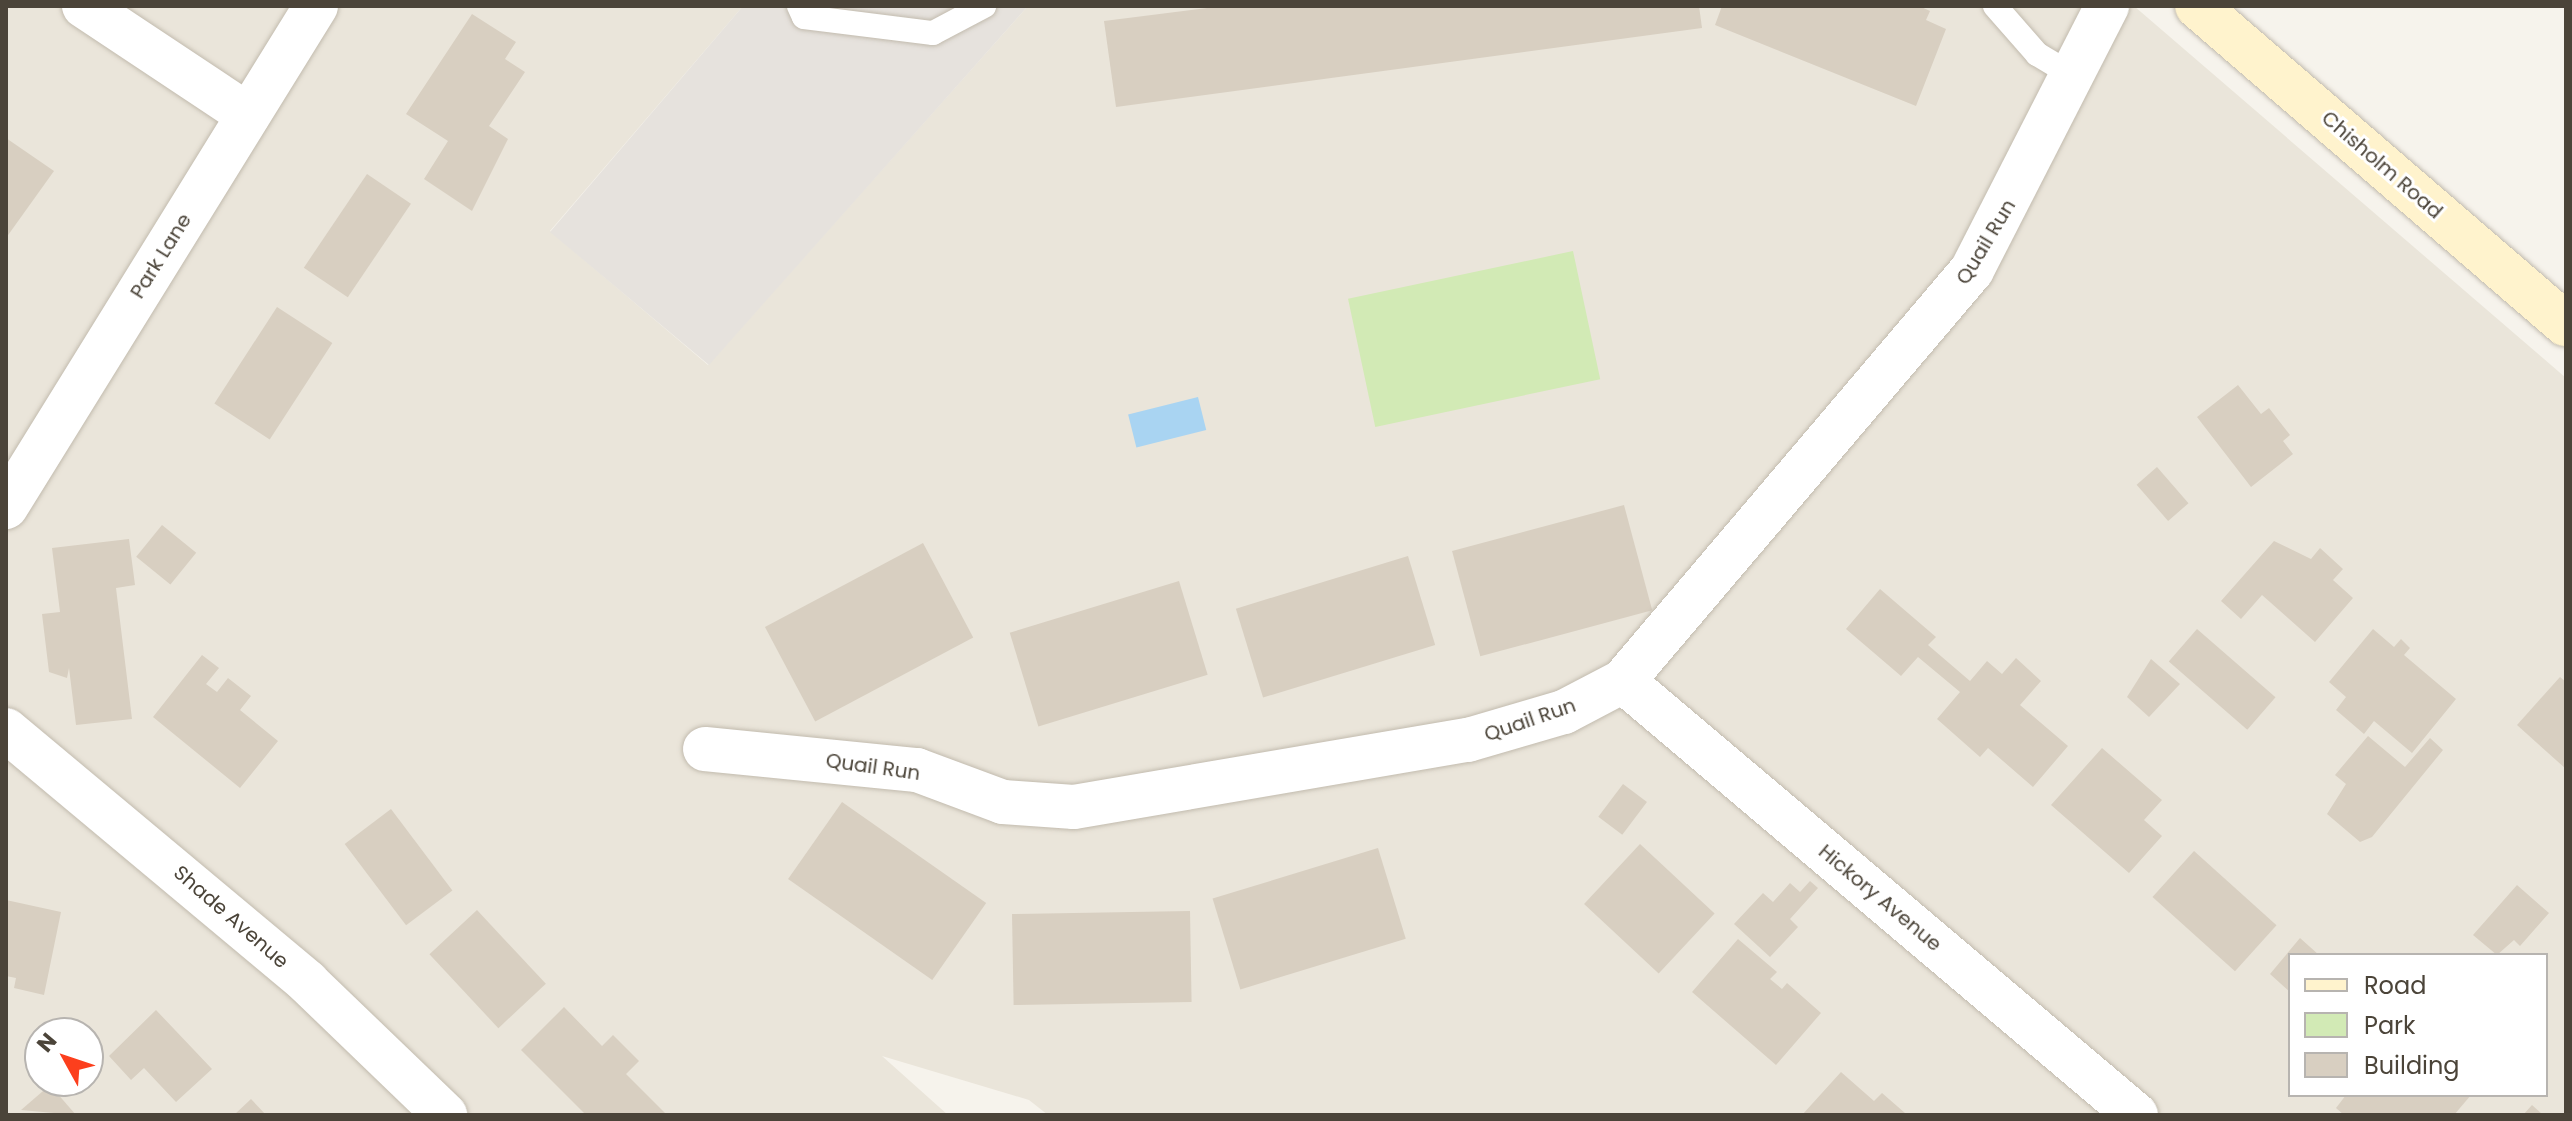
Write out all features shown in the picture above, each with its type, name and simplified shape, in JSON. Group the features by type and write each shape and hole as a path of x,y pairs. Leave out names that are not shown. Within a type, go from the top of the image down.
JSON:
{"main road":[{"name":"Chisholm Road","path":"2197,6 2566,324"}],"street":[{"path":"84,6 248,115"},
{"name":"Park Lane","path":"6,507 316,6"},
{"name":"Quail Run","path":"705,749 917,770 1003,802 1074,807 1468,740 1564,712 1623,681 1972,270 2021,184 2069,73 2107,6"},
{"name":"Hickory Avenue","path":"1623,681 2136,1115"},
{"name":"Shade Avenue","path":"6,730 307,982 445,1115"}],"lane":[{"path":"799,6 804,17 878,16 933,33 984,6"},
{"path":"1995,6 2037,54 2069,73"}],"shaded area":[{"path":"6,6 743,6 550,231 708,365 1028,6 2134,6 2566,378 2566,1115 1048,1115 1029,1100 882,1056 948,1115 6,1115"},
{"path":"743,6 1028,6 709,365 550,232"}],"green space":[{"path":"1573,251 1600,379 1375,427 1348,299"}],"water":[{"path":"1198,397 1206,430 1136,447 1128,414"}],"building":[{"path":"1223,6 1699,6 1702,28 1116,107 1104,21"},
{"path":"1722,6 1919,6 1930,11 1926,20 1946,29 1916,106 1715,25"},
{"path":"472,14 516,42 505,59 525,72 489,126 508,139 472,211 424,179 448,141 406,114"},
{"path":"6,138 54,171 6,238"},
{"path":"367,174 411,204 348,297 304,268"},
{"path":"277,307 332,343 270,439 214,403"},
{"path":"2238,385 2261,414 2269,408 2290,435 2283,441 2293,454 2251,487 2197,417"},
{"path":"2157,467 2188,503 2168,521 2137,485"},
{"path":"1624,505 1652,610 1480,656 1452,551"},
{"path":"162,525 196,553 170,585 136,557"},
{"path":"129,539 135,585 116,588 132,719 76,725 69,668 67,678 49,672 42,614 60,612 52,548"},
{"path":"2274,541 2311,559 2320,548 2343,569 2333,580 2353,598 2315,642 2262,595 2241,619 2221,601"},
{"path":"923,543 973,637 815,722 765,627"},
{"path":"1408,556 1435,645 1263,698 1236,609"},
{"path":"1179,581 1208,675 1038,726 1010,633"},
{"path":"1880,589 1936,637 1928,645 1970,681 1987,661 2002,674 2016,658 2041,681 2020,705 2068,746 2033,787 1988,748 1980,757 1937,719 1960,692 1918,657 1901,676 1846,629"},
{"path":"2197,629 2275,697 2247,730 2169,661"},
{"path":"2373,629 2394,647 2401,639 2410,648 2404,655 2456,699 2412,753 2374,721 2364,734 2336,710 2346,697 2329,682"},
{"path":"202,655 219,668 206,684 217,692 228,678 251,696 240,710 278,741 240,788 153,717"},
{"path":"2151,659 2180,684 2149,717 2127,697"},
{"path":"2560,677 2566,682 2566,769 2517,725"},
{"path":"2368,736 2405,767 2430,738 2443,750 2372,837 2360,842 2327,814 2346,784 2335,775"},
{"path":"2102,748 2162,800 2144,820 2162,836 2129,873 2051,805"},
{"path":"1623,784 1647,802 1622,835 1598,817"},
{"path":"842,802 986,903 932,980 788,879"},
{"path":"391,809 452,890 406,925 345,844"},
{"path":"1640,844 1715,914 1659,974 1584,904"},
{"path":"1378,848 1406,939 1240,989 1213,899"},
{"path":"2194,851 2276,925 2235,971 2153,897"},
{"path":"1810,881 1818,888 1790,919 1798,927 1770,957 1734,924 1763,893 1773,902 1790,883 1800,892"},
{"path":"2517,885 2549,913 2520,946 2514,940 2499,953 2495,953 2473,935"},
{"path":"6,900 61,912 44,995 14,988 16,978 6,976"},
{"path":"477,910 546,984 498,1028 429,954"},
{"path":"1190,911 1192,1002 1014,1005 1012,914"},
{"path":"2300,938 2317,953 2288,953 2288,990 2270,974"},
{"path":"1738,939 1777,972 1770,979 1782,989 1787,983 1821,1013 1776,1065 1692,992"},
{"path":"564,1007 602,1046 613,1035 639,1061 626,1074 667,1115 586,1115 521,1050"},
{"path":"156,1010 212,1069 176,1102 144,1068 131,1080 109,1056"},
{"path":"1841,1072 1874,1101 1882,1093 1905,1113 1802,1115"},
{"path":"36,1097 60,1097 76,1115 21,1110"},
{"path":"2344,1097 2469,1097 2454,1115 2344,1115 2336,1108"},
{"path":"251,1099 266,1115 234,1115"},
{"path":"2532,1105 2543,1115 2523,1115"}]}
